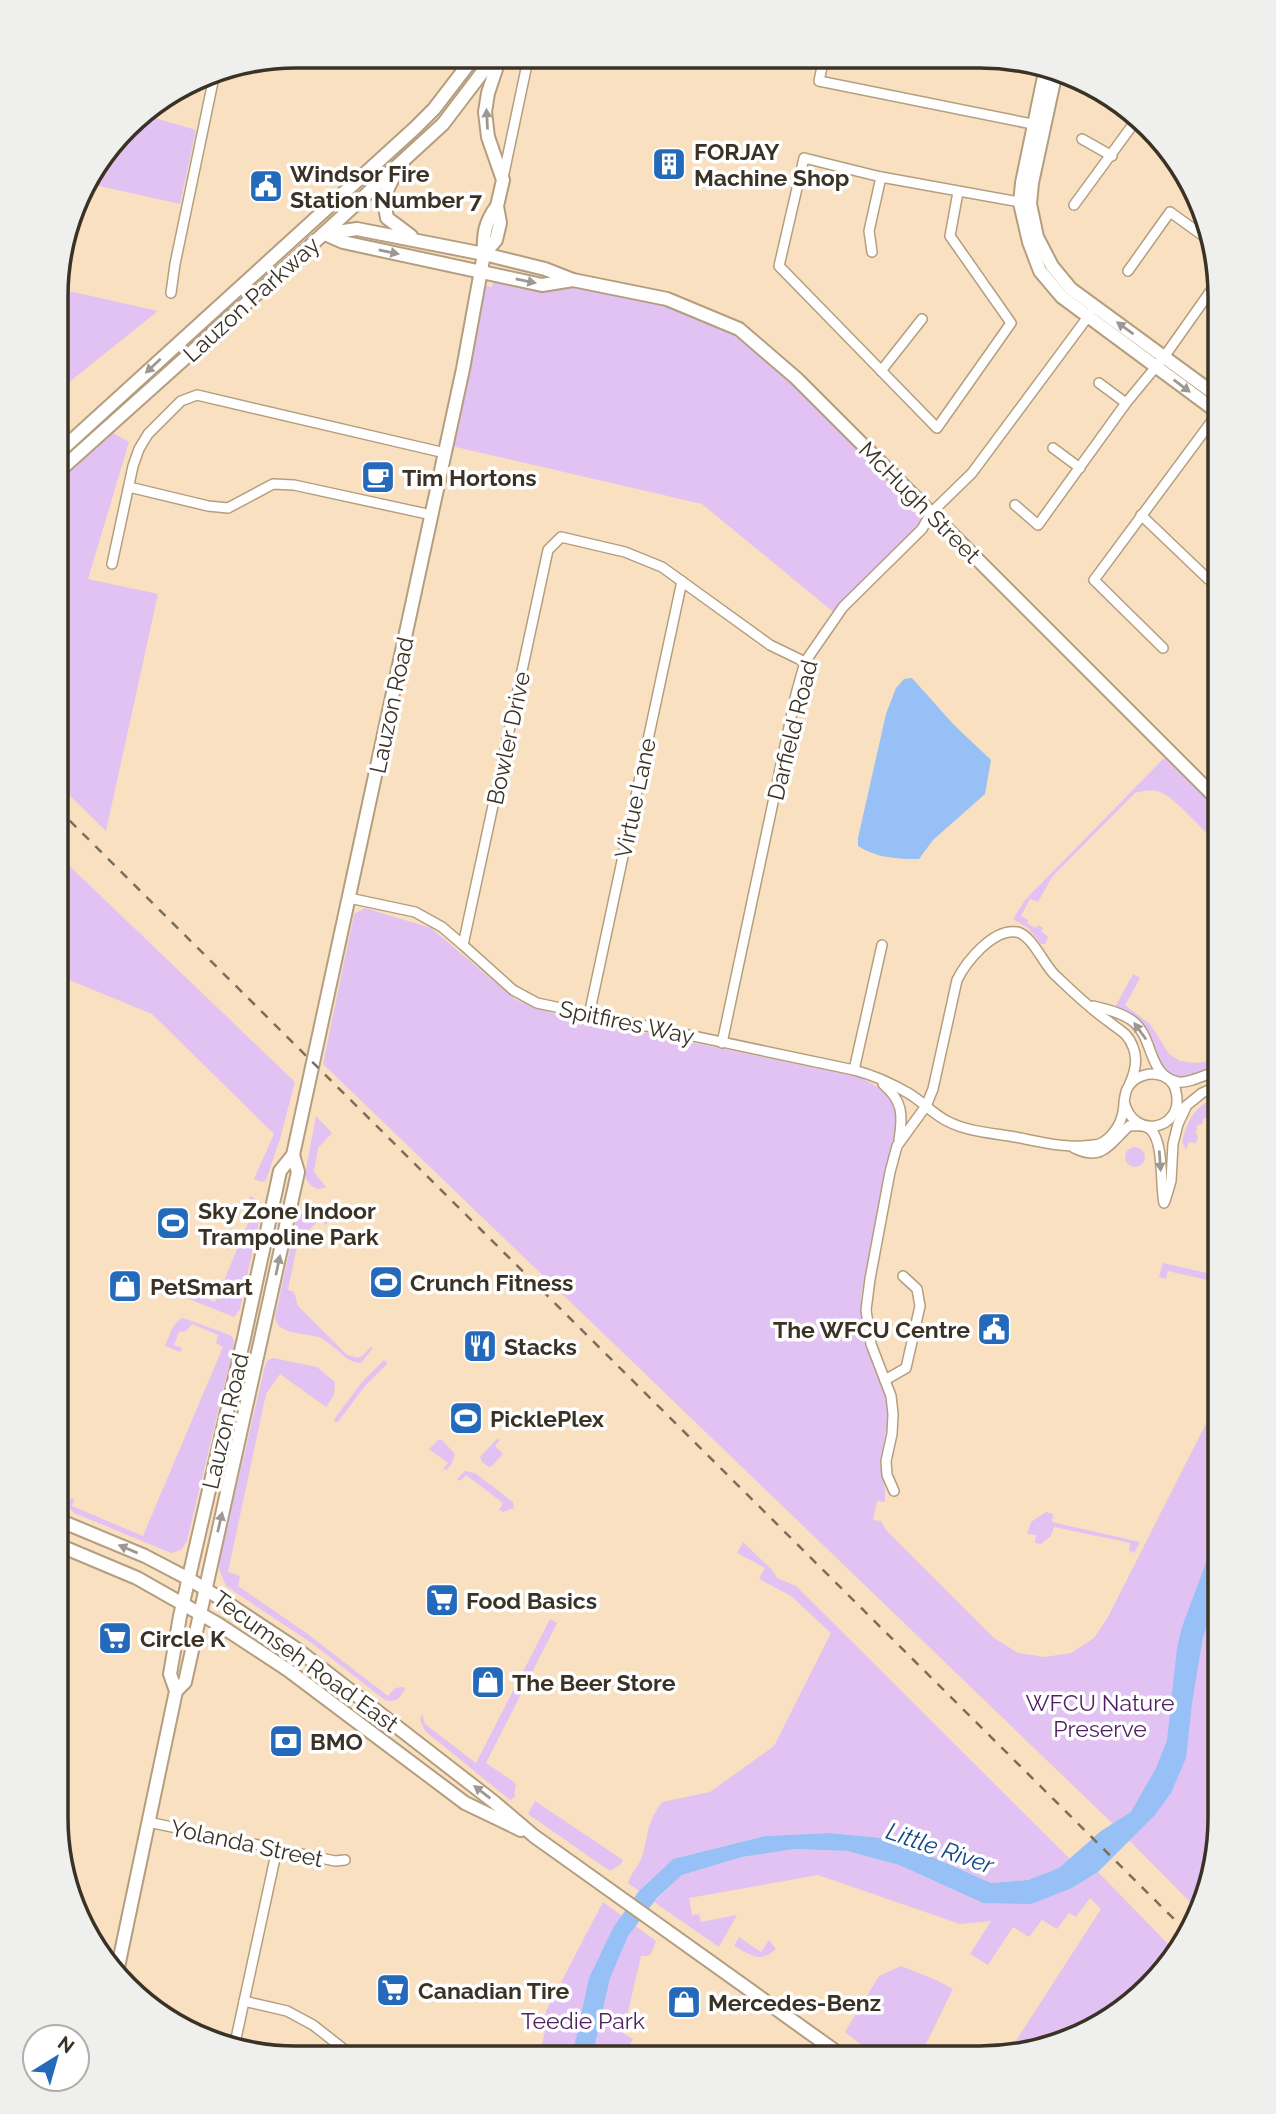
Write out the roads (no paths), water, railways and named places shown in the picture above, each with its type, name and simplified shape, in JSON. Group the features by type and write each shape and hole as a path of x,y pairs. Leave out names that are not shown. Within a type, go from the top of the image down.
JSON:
{"main road":[{"name":"Lauzon Parkway","path":"68,444 434,109 466,68"},
{"name":"Lauzon Parkway","path":"68,463 443,124 486,68"},
{"path":"496,68 485,112 488,137 503,180"},
{"path":"1039,126 1044,78"},
{"path":"1053,81 1022,183 1025,204 1037,237 1052,266 1092,312 1160,361 1208,391"},
{"path":"403,160 385,192 383,203 387,218 418,240"},
{"name":"Lauzon Road","path":"119,1962 176,1691 170,1674 183,1603 280,1171 293,1154 463,369 480,271 484,254 496,240 500,223 497,206 503,180"},
{"path":"313,221 324,234"},
{"name":"McHugh Street","path":"324,234 357,229 484,254 545,268 573,280 667,299 739,329 796,377 1208,790"},
{"name":"McHugh Street","path":"324,234 343,242 542,285 573,280"},
{"path":"1160,361 1208,402"},
{"name":"Lauzon Road","path":"176,1691 185,1682 266,1322 298,1172 293,1154"},
{"name":"Tecumseh Road East","path":"68,1524 145,1556 189,1579 298,1650 534,1836 828,2046"},
{"name":"Tecumseh Road East","path":"68,1549 137,1578 200,1613 288,1670 465,1803 534,1836"}],"street":[{"path":"822,68 819,81 1039,126"},
{"name":"Lauzon Road","path":"503,180 526,69"},
{"path":"171,293 212,85"},
{"path":"1074,205 1132,127"},
{"path":"1082,139 1112,156"},
{"path":"958,192 950,236 1012,323 937,428 779,266 804,159 881,177 1025,204"},
{"path":"872,252 869,230 881,177"},
{"path":"1128,271 1170,212 1198,232"},
{"path":"1015,505 1038,525 1208,295"},
{"name":"Darfield Road","path":"722,1043 805,662 843,607 922,529 931,513 972,472 1092,312"},
{"path":"881,371 922,319"},
{"path":"1099,383 1126,403"},
{"path":"112,564 139,449 148,434 181,401 197,394 445,453"},
{"path":"1163,648 1094,580 1208,427"},
{"path":"1054,448 1080,468"},
{"path":"128,487 208,506 228,508 273,484 294,485 432,515"},
{"path":"1141,515 1208,579"},
{"name":"Bowler Drive","path":"464,944 548,550 561,537 625,552 662,567 682,581"},
{"path":"682,581 770,645 805,662"},
{"name":"Virtue Lane","path":"589,1014 682,581"},
{"name":"Spitfires Way","path":"349,898 415,912 442,927 513,990 537,1003 854,1070 874,1076 909,1093 946,1120 964,1128 1072,1147 1085,1153 1098,1153 1111,1147 1129,1126 1143,1126"},
{"path":"897,1146 926,1106 933,1089 957,980 965,964 983,947 1004,933 1017,932 1026,937 1048,968 1070,990 1109,1023 1126,1033 1134,1048 1134,1074 1127,1088 1122,1116 1108,1138 1098,1145 1072,1147"},
{"path":"854,1070 881,945"},
{"path":"1091,1006 1122,1015 1135,1023 1146,1040 1157,1069 1176,1089 1174,1114"},
{"path":"1127,1088 1144,1074 1156,1074 1179,1083 1207,1075"},
{"path":"874,1076 893,1093 902,1112 866,1310 871,1344 891,1396 894,1414 886,1461 887,1475 894,1491"},
{"path":"1143,1126 1155,1127 1165,1123 1207,1091"},
{"path":"1124,1101 1126,1111 1133,1120 1152,1131 1158,1143 1164,1203 1171,1181 1173,1144 1186,1107"},
{"path":"885,1380 906,1368 920,1306 916,1290 903,1276"},
{"name":"Yolanda Street","path":"148,1822 335,1861 345,1860"},
{"path":"236,2038 277,1849"},
{"path":"244,2001 287,2011 313,2025 340,2046"}],"water":[{"path":"912,678 954,725 991,760 985,794 933,840 919,859 880,855 858,846 886,714 896,688 904,679"},
{"path":"1207,1559 1207,1625 1192,1703 1186,1758 1171,1793 1154,1816 1098,1872 1072,1888 1031,1904 983,1903 899,1865 847,1851 795,1849 742,1857 682,1875 657,1898 628,1936 610,1978 595,2046 574,2046 589,1978 613,1928 639,1891 673,1859 765,1836 830,1833 892,1839 991,1883 1028,1880 1059,1868 1101,1831 1131,1812 1156,1768 1167,1740 1177,1648"}],"railway":[{"path":"68,819 1180,1925"}],"place":[{"name":"FORJAY Machine Shop","path":"669,164"},
{"name":"Windsor Fire Station Number 7","path":"266,186"},
{"name":"Tim Hortons","path":"378,477"},
{"name":"Sky Zone Indoor Trampoline Park","path":"173,1223"},
{"name":"Crunch Fitness","path":"386,1282"},
{"name":"PetSmart","path":"125,1286"},
{"name":"The WFCU Centre","path":"994,1329"},
{"name":"Stacks","path":"480,1346"},
{"name":"PicklePlex","path":"466,1418"},
{"name":"Food Basics","path":"442,1600"},
{"name":"Circle K","path":"115,1638"},
{"name":"The Beer Store","path":"488,1682"},
{"name":"BMO","path":"286,1741"},
{"name":"Canadian Tire","path":"393,1990"},
{"name":"Mercedes-Benz","path":"684,2002"}],"park label":[{"name":"WFCU Nature Preserve","path":"1100,1715"},
{"name":"Teedie Park","path":"583,2020"}],"water label":[{"name":"Little River","path":"940,1848"}]}
